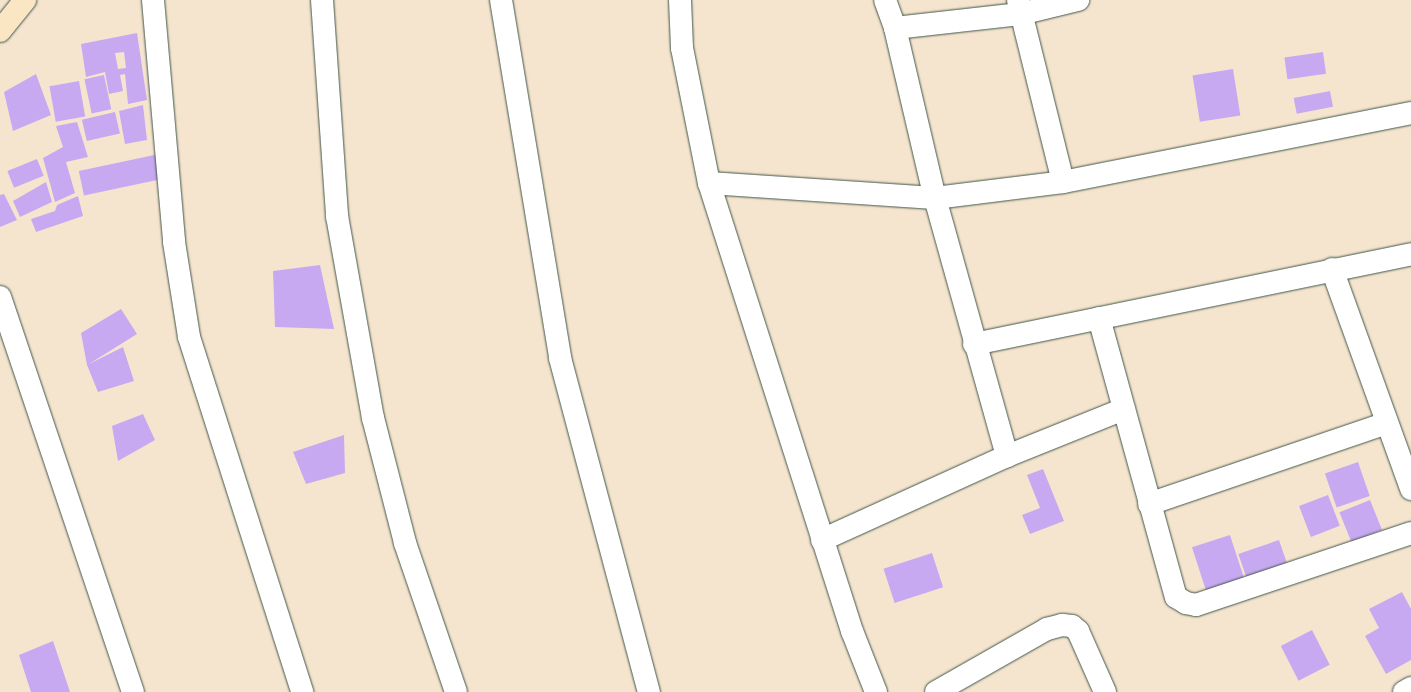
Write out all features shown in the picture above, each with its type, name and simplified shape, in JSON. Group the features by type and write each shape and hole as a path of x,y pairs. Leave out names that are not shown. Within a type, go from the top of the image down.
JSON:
{"street":[{"path":"0,31 25,0"},
{"path":"153,0 174,242 189,337 302,692"},
{"path":"322,0 338,216 373,418 405,543 456,692"},
{"path":"501,0 560,358 649,692"},
{"path":"680,0 682,48 709,183 822,540 852,631 876,692"},
{"path":"885,0 895,28 935,198 974,344 1007,456"},
{"path":"895,28 1019,7 1078,0"},
{"path":"1019,7 1063,182"},
{"path":"709,183 935,198 1063,182 1411,113"},
{"path":"974,344 1332,269 1411,254"},
{"path":"1332,269 1411,489"},
{"path":"0,297 133,692"},
{"path":"1099,318 1149,504 1176,597 1186,603 1196,605 1411,533"},
{"path":"822,540 1007,456 1124,409"},
{"path":"1149,504 1387,423"},
{"path":"936,692 1047,629 1062,625 1072,626 1078,631 1105,692"},
{"path":"1404,692 1411,688"}],"building":[{"path":"137,33 147,100 128,104 125,74 120,75 123,91 109,94 105,72 86,77 81,44","holes":["124,52 126,68 118,69 115,53"]},
{"path":"1323,52 1326,74 1287,79 1284,57"},
{"path":"1233,69 1240,115 1200,122 1193,75"},
{"path":"36,74 51,115 13,131 4,92"},
{"path":"104,75 111,109 92,113 84,79"},
{"path":"79,81 85,116 56,122 49,86"},
{"path":"1330,91 1333,107 1297,114 1294,98"},
{"path":"143,105 147,140 125,144 119,111"},
{"path":"115,112 120,133 87,141 82,120"},
{"path":"77,122 88,157 66,162 75,193 55,202 43,158 63,147 56,126"},
{"path":"159,154 164,178 84,196 79,171"},
{"path":"37,159 44,176 14,188 7,171"},
{"path":"46,182 52,202 20,217 13,201"},
{"path":"4,194 17,220 0,227 0,195"},
{"path":"78,196 83,216 36,232 31,219 55,211 57,205"},
{"path":"320,265 334,329 275,327 273,271"},
{"path":"121,309 137,334 89,364 123,347 134,381 98,392 87,365 81,333"},
{"path":"143,414 155,440 118,461 112,426"},
{"path":"344,435 345,473 306,484 293,452"},
{"path":"1358,462 1370,496 1337,507 1325,473"},
{"path":"1043,469 1064,521 1030,534 1022,515 1040,508 1027,475"},
{"path":"1328,495 1340,526 1311,537 1299,506"},
{"path":"1370,500 1382,530 1351,542 1339,512"},
{"path":"1230,535 1245,581 1207,593 1192,547"},
{"path":"1279,540 1287,563 1246,577 1238,554"},
{"path":"932,553 943,587 895,603 883,569"},
{"path":"1402,592 1411,609 1411,660 1386,674 1365,636 1379,628 1369,609"},
{"path":"1312,630 1330,665 1299,681 1281,646"},
{"path":"53,641 70,692 31,692 19,655"}]}
